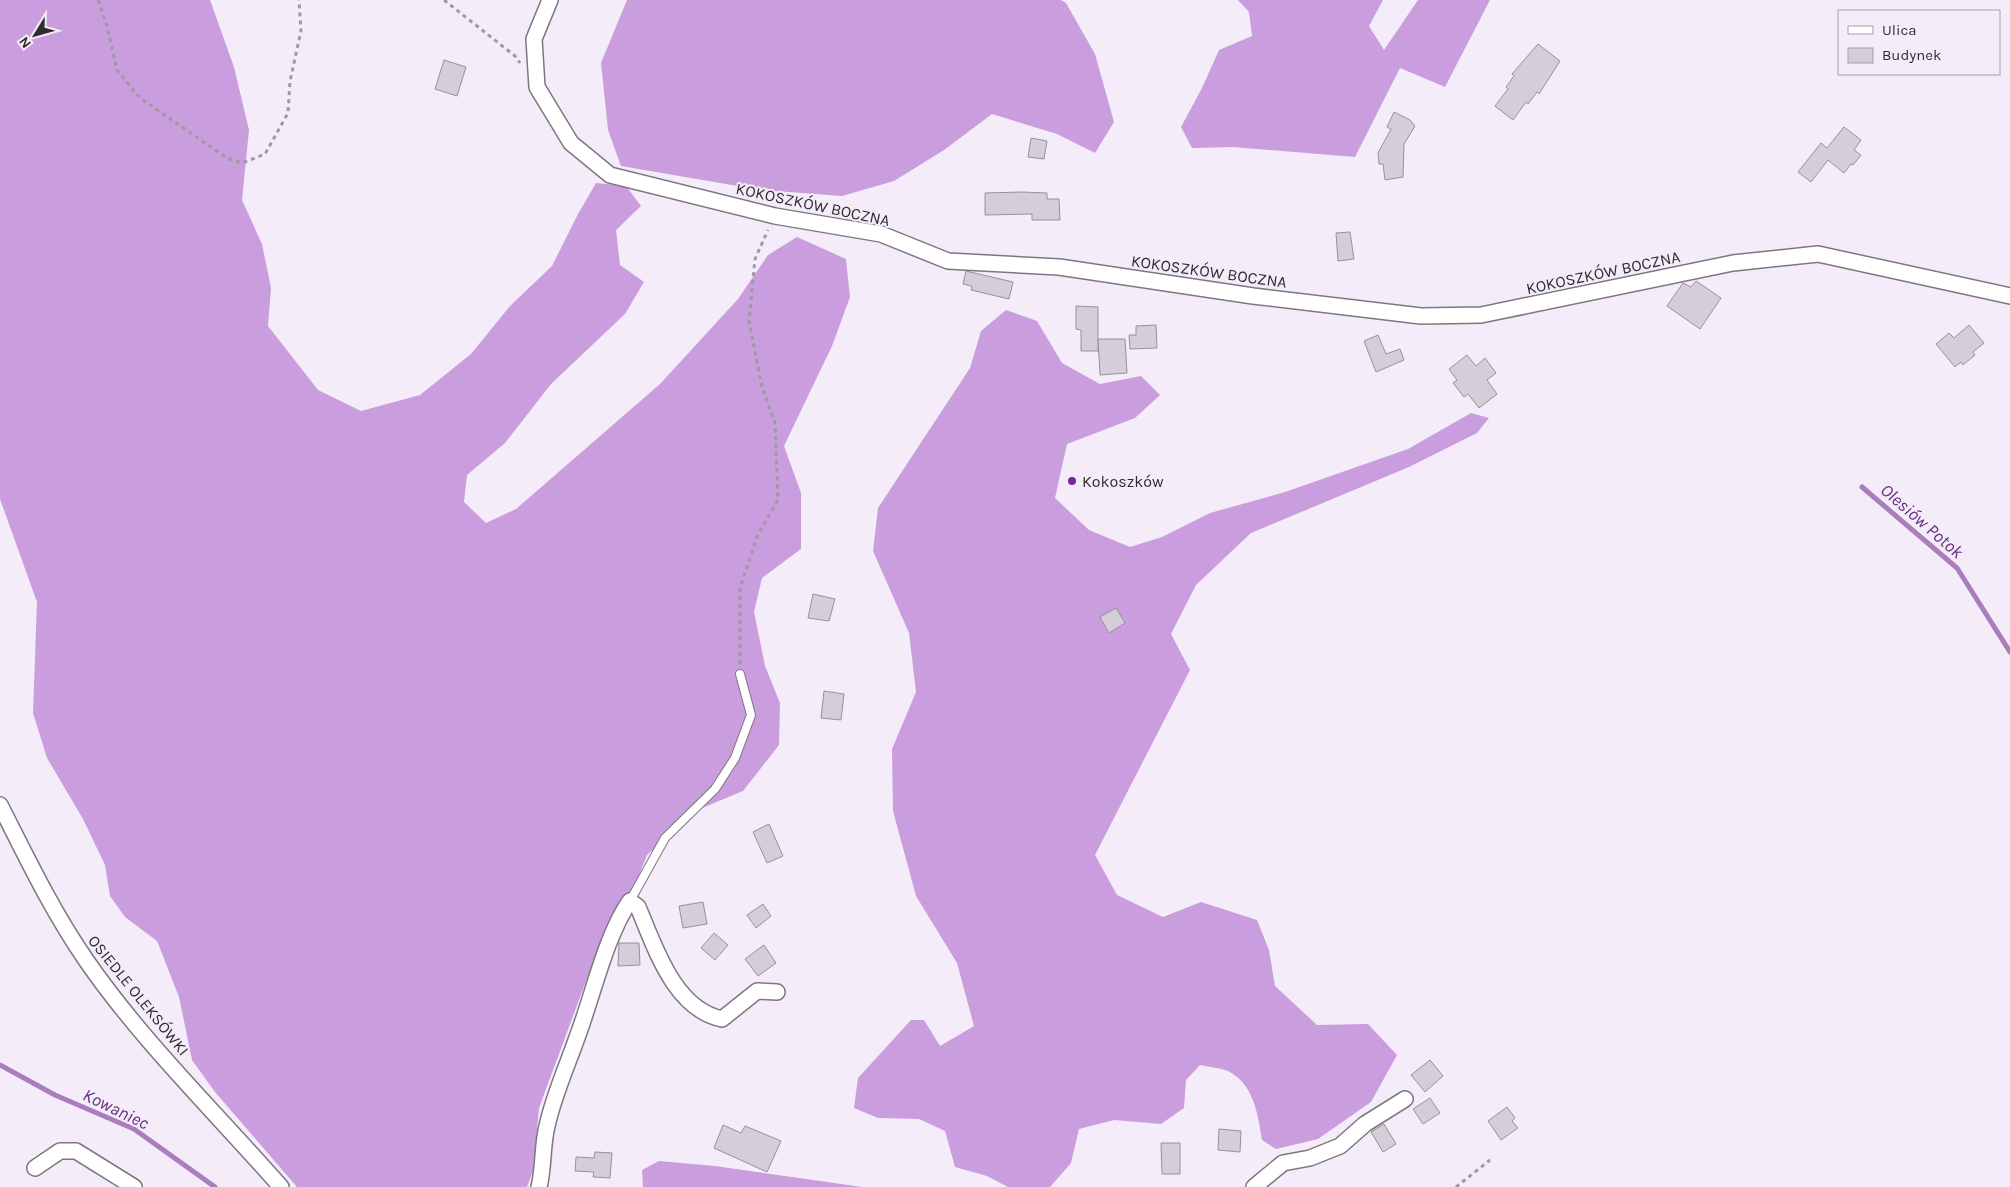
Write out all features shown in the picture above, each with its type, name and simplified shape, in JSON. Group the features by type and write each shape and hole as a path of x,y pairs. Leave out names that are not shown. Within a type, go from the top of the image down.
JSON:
{"street":[{"name":"KOKOSZKÓW BOCZNA","path":"550,0 534,39 537,87 571,143 610,175 774,216 881,234 948,261 1059,267 1253,296 1421,316 1481,315 1733,263 1818,254 2010,296"},
{"name":"OSIEDLE OLEKSÓWKI","path":"0,805 47,897 87,962 137,1025 281,1187"},
{"path":"538,1187 546,1127 560,1081 602,963 624,909 630,901 638,907 667,972 700,1010 722,1019 757,991 777,992"},
{"path":"1254,1187 1282,1163 1310,1158 1340,1146 1365,1124 1405,1099"},
{"path":"35,1168 60,1151 76,1151 134,1187"}],"lane":[{"path":"630,901 665,838 715,790 735,758 751,715 740,674"}],"path":[{"path":"98,0 107,26 117,70 140,98 227,158 242,163 265,154 288,112 290,81 301,31 299,0"},
{"path":"444,0 515,56 537,87"},
{"path":"740,674 740,588 758,534 778,500 775,423 762,387 749,321 755,259 774,216"},
{"path":"1456,1187 1490,1160"}],"shaded area":[{"path":"0,0 210,0 234,67 249,130 242,200 262,244 271,288 268,326 318,390 361,411 420,395 471,354 510,306 552,266 596,183 626,186 641,206 616,230 620,265 644,282 625,314 551,384 505,443 467,475 464,502 486,523 516,509 660,384 738,299 768,255 797,237 846,259 850,297 832,346 784,446 801,493 801,549 762,578 754,612 765,666 780,703 779,745 743,791 695,811 647,855 635,885 606,927 539,1108 533,1171 527,1187 297,1187 215,1092 192,1060 179,997 157,941 125,917 110,896 105,865 83,819 47,758 33,713 37,602 0,499"},
{"path":"627,0 1061,0 1066,3 1095,54 1114,122 1095,153 1057,134 992,114 944,150 894,181 842,196 761,190 621,166 608,130 601,63"},
{"path":"1238,0 1383,0 1369,26 1384,50 1418,0 1490,0 1445,87 1400,68 1355,157 1233,147 1192,148 1181,127 1202,88 1219,50 1252,36 1249,12"},
{"path":"1006,310 1037,321 1062,363 1100,384 1141,376 1160,395 1135,418 1067,444 1055,498 1089,530 1130,547 1162,537 1210,513 1285,492 1408,449 1471,413 1489,418 1477,433 1409,467 1251,533 1196,585 1171,634 1190,670 1095,855 1117,895 1163,917 1201,902 1257,920 1269,950 1275,986 1317,1025 1368,1024 1397,1055 1371,1102 1318,1139 1276,1149 1262,1140 1259,1120 1253,1101 1244,1084 1228,1071 1200,1065 1186,1080 1184,1108 1161,1124 1114,1120 1079,1129 1071,1163 1050,1187 1008,1187 987,1176 955,1167 945,1131 919,1119 878,1118 854,1108 858,1078 911,1020 924,1020 940,1046 974,1026 957,963 916,896 893,811 892,749 916,692 909,633 873,551 878,508 970,368 981,331"},
{"path":"659,1161 715,1166 862,1187 643,1187 642,1170"}],"building":[{"path":"1538,44 1560,61 1539,94 1537,92 1528,104 1526,102 1513,120 1495,106 1508,89 1506,87 1514,76 1512,74"},
{"path":"444,60 466,67 457,96 435,89"},
{"path":"1394,112 1410,120 1415,126 1404,144 1403,177 1385,180 1383,164 1379,164 1378,153 1391,129 1387,127"},
{"path":"1844,127 1861,140 1854,150 1861,155 1853,165 1851,164 1844,173 1828,160 1811,182 1798,172 1821,143 1827,148"},
{"path":"1031,138 1047,141 1044,159 1028,157"},
{"path":"985,193 1047,193 1047,199 1059,199 1060,220 1032,220 1032,214 985,215"},
{"path":"1350,232 1354,259 1338,261 1336,233"},
{"path":"966,271 1013,282 1009,299 971,290 972,286 963,284"},
{"path":"1696,281 1721,298 1700,329 1667,306 1683,283 1691,287"},
{"path":"1076,306 1098,307 1098,351 1081,351 1081,330 1076,329"},
{"path":"1156,325 1157,348 1130,349 1129,335 1136,335 1136,326"},
{"path":"1969,325 1984,343 1973,352 1975,355 1963,365 1961,362 1955,367 1936,344 1949,333 1954,338"},
{"path":"1378,335 1386,354 1400,349 1404,360 1376,372 1364,341"},
{"path":"1098,339 1125,339 1127,373 1100,375"},
{"path":"1467,355 1476,366 1485,358 1496,373 1487,380 1497,394 1479,408 1468,394 1464,397 1453,383 1457,380 1449,369"},
{"path":"813,594 835,599 829,621 808,618"},
{"path":"1116,608 1125,623 1109,633 1100,617"},
{"path":"824,691 844,694 841,720 821,718"},
{"path":"769,824 783,856 767,863 753,832"},
{"path":"703,902 707,924 683,928 679,906"},
{"path":"763,904 771,916 756,928 747,915"},
{"path":"714,933 728,945 715,960 701,948"},
{"path":"619,943 639,943 640,965 618,966"},
{"path":"764,945 776,963 758,976 745,959"},
{"path":"1430,1060 1443,1076 1425,1092 1411,1075"},
{"path":"1430,1098 1440,1113 1423,1124 1413,1109"},
{"path":"1507,1107 1515,1118 1512,1121 1518,1128 1501,1140 1488,1121"},
{"path":"1384,1124 1396,1144 1383,1152 1371,1132"},
{"path":"723,1125 741,1133 745,1126 781,1141 767,1172 714,1148"},
{"path":"1219,1129 1241,1131 1240,1152 1218,1150"},
{"path":"1161,1143 1180,1143 1180,1174 1162,1174"},
{"path":"595,1152 612,1153 610,1178 593,1177 594,1172 575,1171 576,1157 594,1158"}],"waterway":[{"name":"Olesiów Potok","path":"1862,487 1957,568 2010,652"},
{"name":"Kowaniec","path":"0,1065 55,1095 134,1129 215,1187"}],"place":[{"name":"Kokoszków","path":"1072,481"}]}
